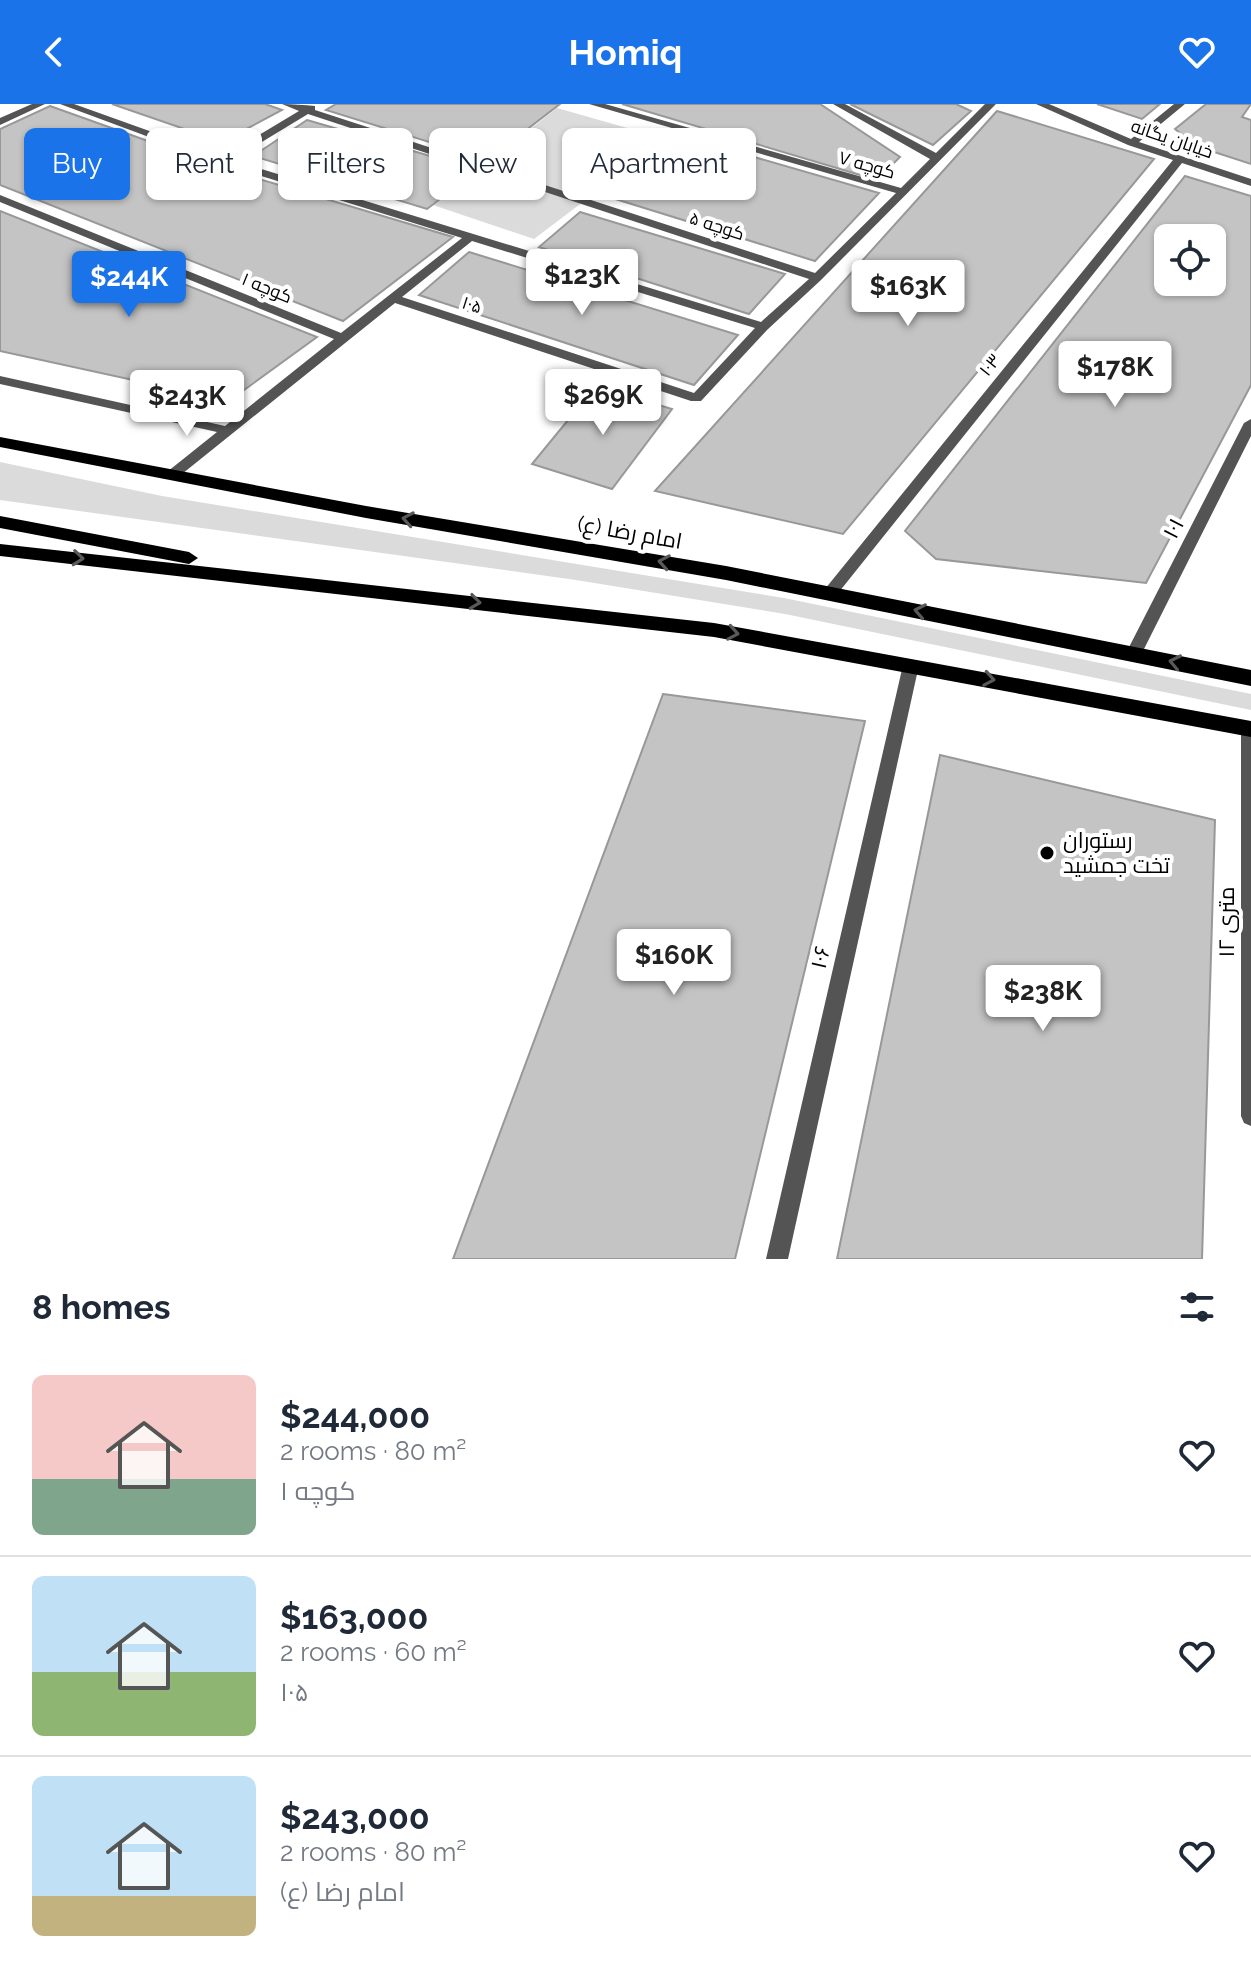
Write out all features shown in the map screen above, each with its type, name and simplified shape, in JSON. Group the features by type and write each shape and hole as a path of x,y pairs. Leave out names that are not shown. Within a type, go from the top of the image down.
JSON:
{"main road":[{"name":"امام رضا (ع)","path":"0,442 830,593 1251,678"},
{"path":"0,522 325,585"},
{"path":"0,550 714,630 1250,728"}],"street":[{"path":"0,122 40,104"},
{"path":"65,104 146,133"},
{"name":"کوچه ۵","path":"287,104 312,107 817,278"},
{"name":"کوچه ۷","path":"594,104 901,191"},
{"path":"838,104 935,157"},
{"name":"۱۰۵","path":"392,298 696,398 763,327 817,278 991,104"},
{"name":"خیابان یگانه","path":"1041,104 1132,143 1251,183"},
{"path":"1132,143 1180,104"},
{"path":"262,137 312,107"},
{"name":"۱۰۳","path":"830,593 1179,160"},
{"path":"262,173 763,327"},
{"name":"کوچه ۱","path":"0,198 344,339"},
{"path":"172,475 471,236"},
{"path":"0,380 225,430"},
{"name":"۱۰۱","path":"1134,653 1251,423"},
{"name":"۱۰۶","path":"777,1259 911,665"},
{"name":"۱۲ متری","path":"1250,728 1251,1116"}],"shaded area":[{"path":"557,108 627,128 562,128 562,200 585,200 534,239 427,203 432,200 546,200 546,128 532,128"},
{"path":"0,462 162,496 784,598 1251,694 1251,710 785,614 576,580 0,500"}],"building":[{"path":"112,104 265,104 282,110 248,128 181,128"},
{"path":"336,104 560,104 529,128 429,128 429,142 413,137 413,128 384,128 326,110"},
{"path":"622,104 820,104 900,157 877,180 756,144 756,128 703,128"},
{"path":"850,104 956,104 971,111 933,145"},
{"path":"1097,104 1160,104 1142,119"},
{"path":"1206,104 1251,104 1242,117 1251,120 1251,164 1196,146 1175,129"},
{"path":"50,106 112,128 24,128 24,195 0,185 0,129"},
{"path":"997,111 1154,159 843,534 655,491"},
{"path":"307,120 334,128 295,128"},
{"path":"130,135 146,140 146,200 262,200 262,180 278,185 278,200 329,200 453,237 343,321 38,200 130,200"},
{"path":"278,139 278,164 262,159 262,150"},
{"path":"413,151 429,156 429,200 439,200 427,209 397,200 413,200"},
{"path":"756,158 879,193 815,261 619,200 756,200"},
{"path":"1185,176 1251,196 1251,385 1146,583 936,559 905,531"},
{"path":"0,211 317,337 229,401 0,351"},
{"path":"580,212 785,274 749,314 539,247"},
{"path":"469,252 738,335 694,385 419,295"},
{"path":"596,386 672,409 612,489 532,464"},
{"path":"663,694 865,721 735,1259 453,1259"},
{"path":"940,755 1215,820 1202,1259 837,1259"}],"place":[{"name":"رستوران تخت جمشید","path":"1047,853"}]}
